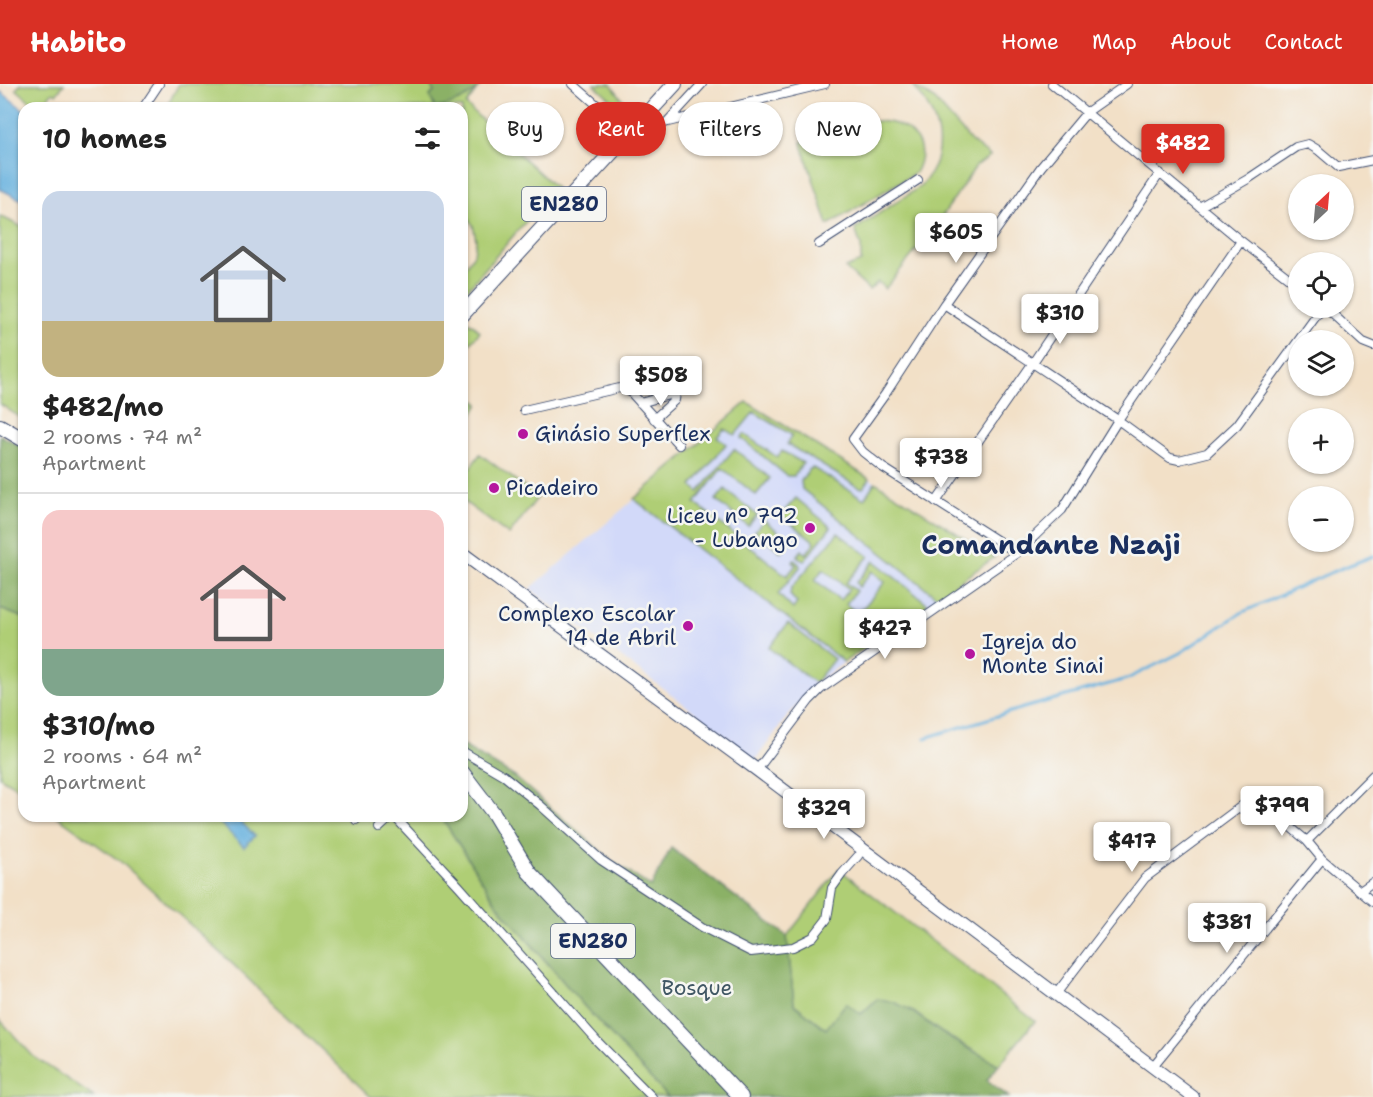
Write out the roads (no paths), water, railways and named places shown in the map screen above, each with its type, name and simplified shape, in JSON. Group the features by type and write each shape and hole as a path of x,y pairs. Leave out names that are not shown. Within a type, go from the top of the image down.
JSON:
{"main road":[{"name":"EN280","path":"659,102 675,84"},
{"name":"EN280","path":"468,309 610,156"},
{"path":"0,426 18,436"},
{"path":"468,558 757,770 1193,1097"},
{"name":"EN280","path":"468,780 494,814 529,872 552,899 741,1097"}],"street":[{"path":"147,102 159,84"},
{"path":"573,84 594,102"},
{"path":"668,122 702,84"},
{"path":"668,122 825,84"},
{"path":"1052,84 1288,277"},
{"path":"1017,553 882,467 853,439 944,304 1041,167 1087,112 1127,84"},
{"path":"1201,206 1296,147 1308,144 1338,167 1373,160"},
{"path":"936,502 1160,173"},
{"path":"819,244 918,180"},
{"path":"757,770 809,701 822,689 1017,553 1046,527 1069,501 1118,420 1241,241"},
{"path":"944,304 1118,420 1170,458 1179,460 1207,453 1237,425 1317,318"},
{"path":"1335,318 1363,342 1373,346"},
{"path":"524,410 672,376 676,393 675,400 654,419"},
{"path":"651,380 656,399"},
{"path":"625,386 679,446"},
{"path":"640,403 676,393"},
{"path":"468,755 503,775 601,860 702,927 752,952 794,947 813,937 827,919 832,888 858,856"},
{"path":"1307,841 1373,775"},
{"path":"1056,994 1145,878 1251,799 1263,804 1307,841 1322,859 1373,902"},
{"path":"379,828 386,822"},
{"path":"399,822 452,878 597,1041 652,1097"},
{"path":"1153,1066 1322,859"},
{"path":"1360,891 1373,882"}],"water":[{"path":"0,91 18,105 18,198 0,189"},
{"path":"219,822 241,822 255,836 244,847"}],"waterway":[{"path":"925,738 1127,679 1180,653 1241,613 1373,556"}],"place":[{"name":"Ginásio Superflex","path":"523,434"},
{"name":"Picadeiro","path":"494,488"},
{"name":"Liceu nº 792 - Lubango","path":"810,528"},
{"name":"Complexo Escolar 14 de Abril","path":"688,626"},
{"name":"Igreja do Monte Sinai","path":"970,654"}],"district":[{"name":"Comandante Nzaji","path":"1051,545"}],"park label":[{"name":"Bosque","path":"697,988"}]}
